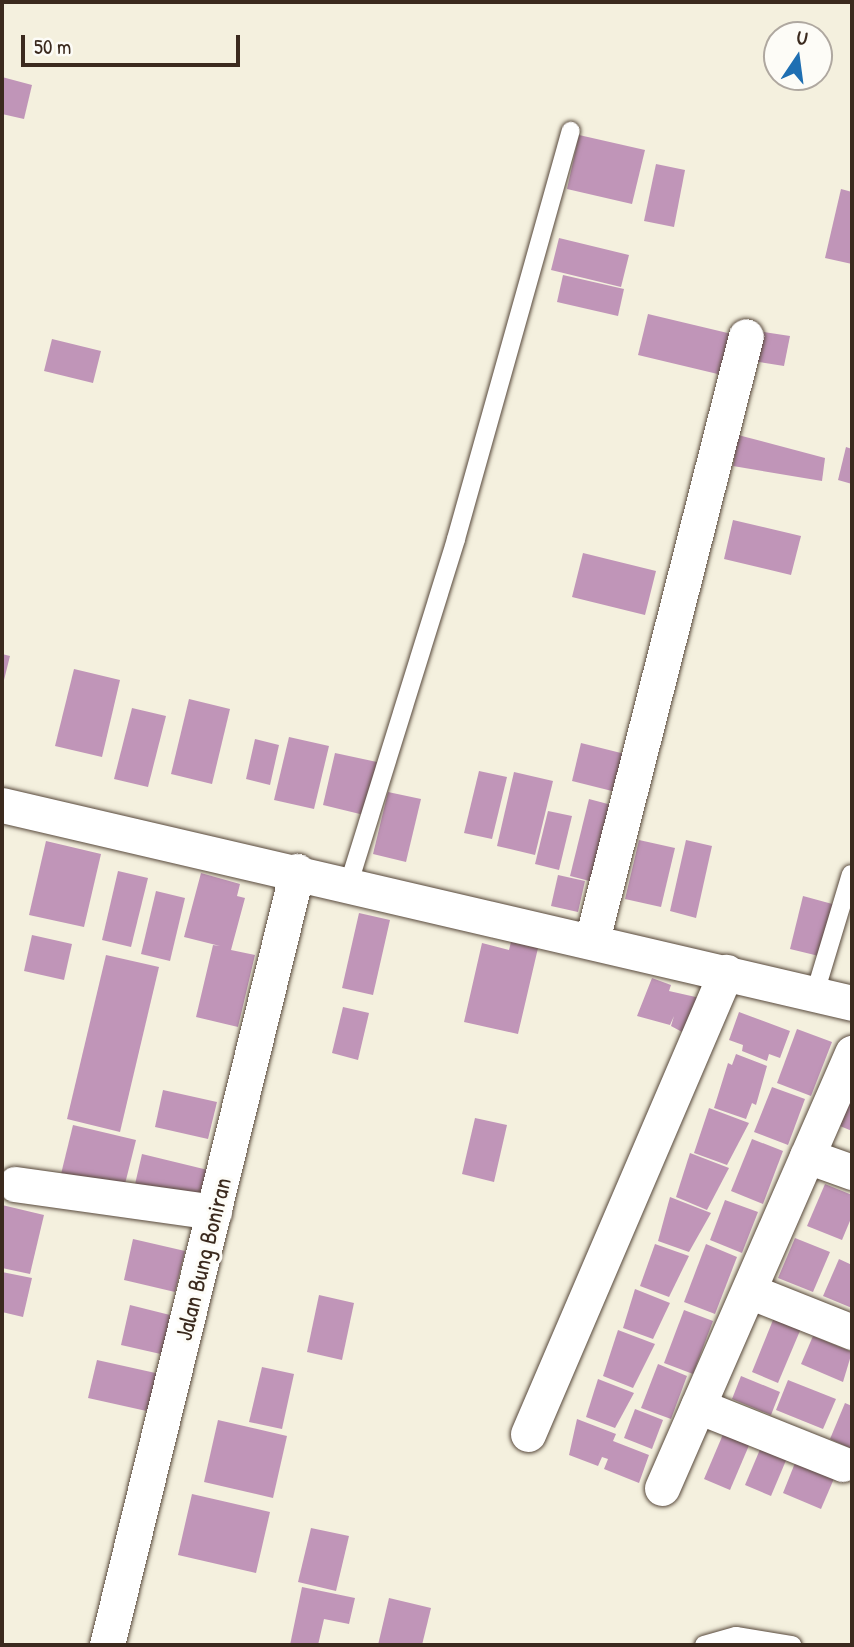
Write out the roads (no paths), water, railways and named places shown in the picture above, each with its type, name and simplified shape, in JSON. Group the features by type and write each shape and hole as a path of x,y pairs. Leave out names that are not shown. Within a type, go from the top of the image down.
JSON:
{"street":[{"path":"592,940 746,336"},
{"path":"2,805 349,883 852,1003"},
{"name":"Jalan Bung Boniran","path":"107,1645 297,871"},
{"path":"528,1434 726,972"},
{"path":"662,1488 852,1054"},
{"path":"807,1156 852,1172"},
{"path":"15,1184 214,1212"},
{"path":"749,1291 852,1332"},
{"path":"698,1406 843,1464"}],"lane":[{"path":"349,883 456,539 571,131"},
{"path":"815,993 850,874"},
{"path":"704,1645 736,1636 792,1645"}]}
